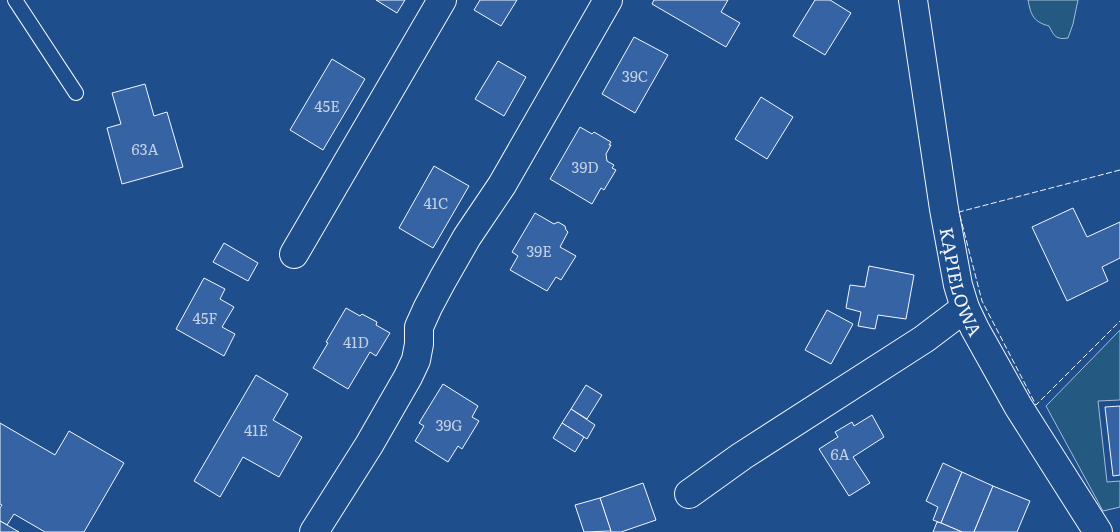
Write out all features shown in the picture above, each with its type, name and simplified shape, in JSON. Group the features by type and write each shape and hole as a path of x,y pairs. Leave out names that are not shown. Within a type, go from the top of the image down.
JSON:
{"street":[{"path":"294,254 442,0"},
{"path":"314,532 365,453 408,377 416,360 419,344 419,327 428,307 468,237 502,185 608,0"},
{"name":"KĄPIELOWA","path":"913,0 944,209 958,285 965,308 1018,406 1098,532"},
{"path":"689,494 742,456 924,338 965,308"}],"lane":[{"path":"15,0 76,93"}],"shaded area":[{"path":"1028,0 1078,0 1068,38 1056,36 1049,26 1040,23 1034,18"},
{"path":"1120,330 1120,400 1098,401 1107,482 1120,481 1120,507 1103,511 1046,406"}],"building":[{"path":"376,0 405,0 397,13"},
{"path":"480,0 517,0 501,26 474,10"},
{"path":"654,0 728,0 721,12 740,23 726,47 652,4"},
{"path":"815,0 830,0 851,13 825,55 793,36"},
{"path":"634,37 668,55 635,113 602,94"},
{"path":"332,59 365,79 323,150 290,130"},
{"path":"498,61 526,77 504,116 475,99"},
{"path":"145,84 154,116 167,112 183,167 122,184 107,128 121,124 112,93"},
{"path":"761,97 793,117 767,159 735,139"},
{"path":"580,127 592,134 594,132 611,142 606,154 607,161 614,165 612,168 616,170 604,190 601,188 592,204 550,179"},
{"path":"434,166 469,186 433,248 399,228"},
{"path":"1073,208 1087,237 1120,222 1120,258 1102,267 1108,281 1067,301 1032,227"},
{"path":"535,213 554,224 558,222 565,226 568,232 560,247 576,256 561,280 556,277 547,291 510,270 518,256 512,252"},
{"path":"224,243 258,263 248,281 213,262"},
{"path":"869,266 914,275 906,319 878,315 875,329 858,326 861,312 846,308 850,285 865,287"},
{"path":"204,278 225,289 220,299 234,307 222,327 235,334 224,356 176,329"},
{"path":"346,308 360,316 362,314 377,322 376,325 390,333 376,356 370,352 348,389 313,368"},
{"path":"827,310 853,324 831,364 805,350"},
{"path":"256,375 288,394 273,420 302,437 279,477 243,457 220,497 194,481"},
{"path":"443,384 478,406 472,417 479,421 462,449 458,446 448,462 415,441 424,426 419,423"},
{"path":"586,385 602,395 587,419 571,409"},
{"path":"1120,406 1120,475 1113,476 1105,407"},
{"path":"571,409 595,425 587,439 562,423"},
{"path":"872,415 884,437 853,457 870,483 849,496 819,449 838,437 835,432 852,422 854,426"},
{"path":"0,423 55,455 69,431 124,463 84,532 45,532 14,514 7,525 0,521 0,508 2,505 0,504"},
{"path":"562,423 584,437 575,452 553,438"},
{"path":"943,463 962,472 941,523 933,520 938,507 926,501"},
{"path":"962,472 993,486 974,532 962,532 941,523"},
{"path":"643,483 656,520 621,532 611,532 600,498"},
{"path":"993,486 1030,501 1017,532 974,532"},
{"path":"600,498 611,531 584,532 575,505"},
{"path":"0,521 7,525 19,532 0,532"},
{"path":"937,522 941,523 962,532 933,532"}],"fence":[{"path":"1120,170 959,212 982,301 1036,405 1120,321"}]}
